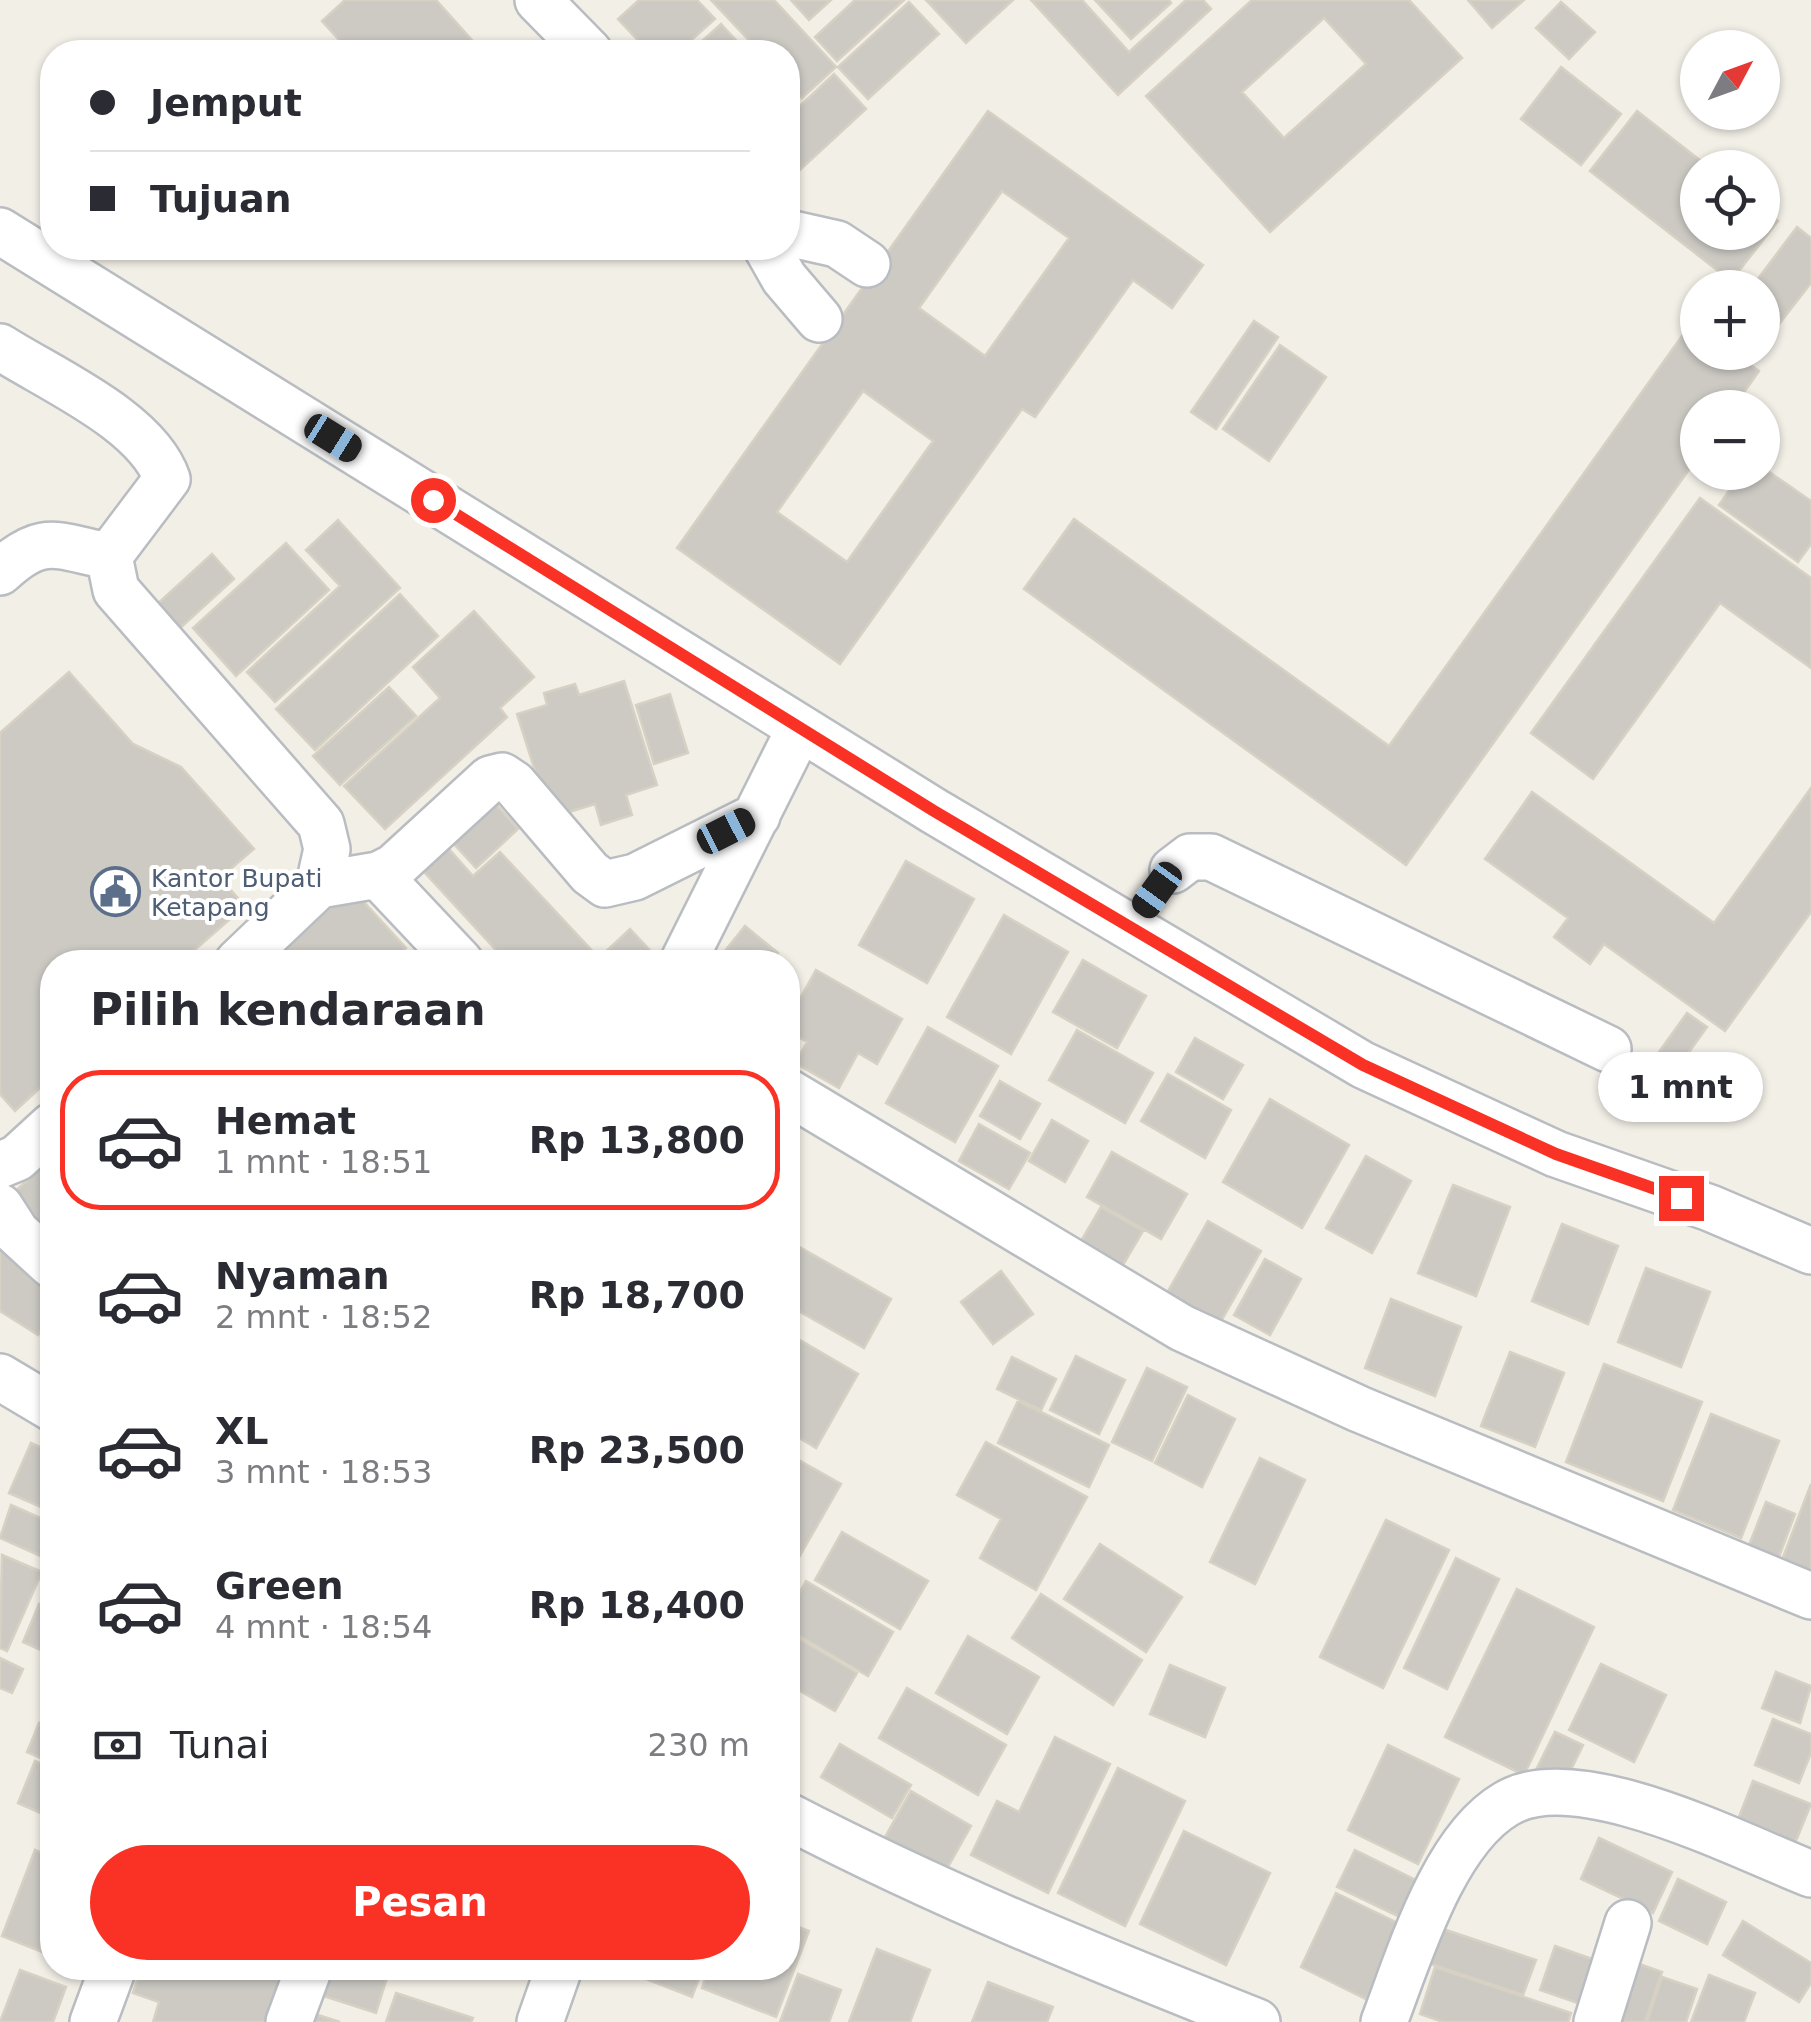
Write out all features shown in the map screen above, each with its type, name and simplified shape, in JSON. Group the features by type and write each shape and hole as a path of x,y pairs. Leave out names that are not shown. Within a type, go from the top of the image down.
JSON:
{"street":[{"path":"538,0 577,40"},
{"path":"0,231 40,256"},
{"path":"800,236 837,244 867,264"},
{"path":"47,260 800,728 1363,1065 1474,1119 1805,1235"},
{"path":"774,260 818,318"},
{"path":"0,347 142,436 160,458 167,479 109,556 116,590 322,824 327,849 319,885 251,950"},
{"path":"0,572 25,549 43,544 109,556"},
{"path":"690,950 800,728"},
{"path":"319,885 378,875 419,847 490,779 502,776 514,784 590,873 606,884 635,877 756,816"},
{"path":"1130,927 1165,880 1190,857 1211,857 1608,1049"},
{"path":"378,875 449,950"},
{"path":"800,1099 1182,1328 1359,1409 1811,1596"},
{"path":"0,1164 17,1158 40,1137"},
{"path":"0,1208 16,1232 40,1254"},
{"path":"0,1377 40,1401"},
{"path":"1384,2022 1428,1912 1459,1854 1485,1821 1506,1803 1522,1797 1538,1792 1588,1792 1644,1809 1811,1874"},
{"path":"800,1822 879,1864 1062,1946 1257,2022"},
{"path":"1596,2022 1628,1923"},
{"path":"93,2022 109,1980"},
{"path":"289,2022 305,1980"},
{"path":"540,2022 555,1980"}],"building":[{"path":"345,0 436,0 472,40 339,40 322,21"},
{"path":"639,0 697,0 715,19 691,40 638,40 618,19"},
{"path":"711,0 774,0 836,67 802,98 800,40 749,40"},
{"path":"791,0 831,0 809,20"},
{"path":"855,0 904,0 837,61 815,37"},
{"path":"926,0 1013,0 966,43"},
{"path":"1031,0 1082,0 1129,52 1186,0 1203,0 1211,9 1118,95"},
{"path":"1095,0 1169,0 1171,3 1131,39"},
{"path":"1252,0 1409,0 1462,58 1270,232 1146,96","holes":["1324,18 1366,64 1284,138 1242,92"]},
{"path":"1468,0 1524,0 1492,28"},
{"path":"909,2 939,34 868,99 838,67"},
{"path":"1561,2 1595,32 1569,59 1536,28"},
{"path":"721,24 736,40 703,40"},
{"path":"1561,67 1621,114 1581,165 1521,119"},
{"path":"834,74 866,109 800,170 800,106"},
{"path":"988,111 1203,265 1172,308 1133,280 1035,417 1022,409 840,664 677,548","holes":["1002,191 1069,238 985,356 919,308","863,391 933,441 847,562 777,512"]},
{"path":"1637,111 1687,150 1680,150 1680,241 1590,171"},
{"path":"1797,227 1811,238 1811,283 1780,323 1780,270 1765,270"},
{"path":"1691,250 1755,250 1740,270 1717,270"},
{"path":"1254,321 1278,337 1216,429 1191,412"},
{"path":"1680,339 1680,370 1759,371 1746,390 1680,390 1680,482 1406,865 1024,589 1074,519 1389,746"},
{"path":"1280,345 1326,377 1269,461 1223,429"},
{"path":"1780,479 1811,501 1811,544 1798,562 1719,505 1729,490 1780,490"},
{"path":"1700,498 1811,578 1811,668 1720,603 1593,779 1531,733"},
{"path":"338,520 400,588 275,702 247,672 340,586 306,550"},
{"path":"286,543 329,590 236,676 193,628"},
{"path":"212,554 234,579 178,630 155,606"},
{"path":"400,594 438,636 315,750 276,709"},
{"path":"474,611 534,677 500,708 507,717 385,829 344,786 440,698 413,667"},
{"name":"Kantor Bupati Ketapang","path":"69,672 133,744 181,767 254,849 220,878 245,906 195,950 40,950 40,1088 15,1111 0,1094 0,733"},
{"path":"624,681 657,785 626,795 632,815 601,825 595,804 550,818 517,714 547,705 544,693 575,684 579,695"},
{"path":"389,687 416,716 340,785 313,756"},
{"path":"670,694 688,753 654,764 636,705"},
{"path":"1811,788 1811,912 1725,1031 1604,944 1590,964 1554,937 1568,918 1485,859 1532,792 1714,923"},
{"path":"486,793 518,829 476,868 443,832"},
{"path":"440,839 473,876 500,852 592,950 496,950 415,862"},
{"path":"906,861 974,899 927,983 859,945"},
{"path":"351,888 406,948 275,950 296,922 304,931"},
{"path":"1004,915 1068,952 1011,1054 947,1017"},
{"path":"745,926 774,950 726,950"},
{"path":"630,929 650,950 608,950"},
{"path":"1083,960 1146,996 1117,1048 1053,1012"},
{"path":"816,970 902,1019 877,1064 858,1053 839,1088 800,1066 800,1054 807,1042 800,1038 800,999"},
{"path":"1687,1013 1707,1027 1666,1084 1646,1070"},
{"path":"928,1027 998,1066 955,1142 886,1103"},
{"path":"1077,1030 1153,1073 1125,1123 1049,1080"},
{"path":"1195,1038 1243,1065 1223,1099 1176,1072"},
{"path":"1168,1074 1231,1110 1205,1158 1141,1121"},
{"path":"1000,1081 1040,1104 1020,1139 980,1116"},
{"path":"1270,1099 1349,1145 1302,1228 1223,1182"},
{"path":"1052,1120 1088,1141 1065,1182 1029,1161"},
{"path":"979,1124 1030,1153 1009,1189 959,1161"},
{"path":"1112,1152 1187,1194 1161,1239 1087,1197"},
{"path":"1366,1156 1411,1181 1372,1253 1326,1228"},
{"path":"40,1169 40,1227 11,1195"},
{"path":"1453,1185 1510,1207 1476,1296 1418,1273"},
{"path":"1101,1207 1143,1231 1123,1265 1081,1241"},
{"path":"1208,1221 1261,1251 1220,1323 1167,1293"},
{"path":"1562,1224 1618,1246 1588,1324 1532,1301"},
{"path":"800,1247 891,1299 864,1348 800,1312"},
{"path":"0,1249 40,1274 40,1332 38,1335 0,1311"},
{"path":"1265,1259 1301,1279 1270,1335 1234,1315"},
{"path":"1646,1268 1710,1292 1681,1367 1618,1342"},
{"path":"1001,1271 1033,1314 993,1344 961,1302"},
{"path":"1391,1299 1461,1327 1435,1396 1365,1368"},
{"path":"800,1340 858,1374 816,1448 800,1438"},
{"path":"1510,1352 1564,1373 1535,1447 1481,1426"},
{"path":"1076,1356 1125,1380 1099,1434 1050,1410"},
{"path":"1012,1357 1056,1379 1041,1410 997,1389"},
{"path":"1604,1364 1702,1402 1663,1501 1566,1462"},
{"path":"1147,1368 1187,1387 1152,1461 1112,1442"},
{"path":"1188,1395 1235,1419 1202,1487 1155,1463"},
{"path":"1018,1401 1109,1445 1089,1487 998,1443"},
{"path":"1711,1414 1779,1441 1741,1538 1673,1510"},
{"path":"986,1442 1087,1497 1036,1590 980,1558 1001,1519 957,1495"},
{"path":"31,1443 40,1447 40,1507 9,1493"},
{"path":"1260,1458 1305,1480 1255,1584 1210,1562"},
{"path":"800,1461 841,1484 800,1556"},
{"path":"1811,1484 1811,1586 1777,1573"},
{"path":"1766,1502 1795,1514 1774,1570 1744,1558"},
{"path":"11,1505 40,1518 40,1556 0,1538"},
{"path":"1386,1520 1449,1550 1383,1688 1320,1657"},
{"path":"842,1532 928,1581 900,1629 815,1580"},
{"path":"1100,1544 1182,1597 1146,1652 1064,1599"},
{"path":"2,1555 40,1571 40,1577 7,1651 0,1648"},
{"path":"1456,1558 1499,1579 1447,1689 1404,1668"},
{"path":"806,1581 893,1632 868,1676 800,1636 800,1592"},
{"path":"1517,1589 1594,1627 1524,1775 1445,1737"},
{"path":"1041,1594 1142,1660 1113,1705 1012,1638"},
{"path":"39,1604 40,1650 23,1642"},
{"path":"968,1636 1039,1677 1007,1734 936,1693"},
{"path":"800,1639 857,1673 835,1711 800,1691"},
{"path":"0,1658 23,1669 12,1693 0,1688"},
{"path":"1601,1664 1666,1695 1634,1762 1569,1730"},
{"path":"1170,1665 1225,1688 1205,1737 1150,1714"},
{"path":"1776,1672 1811,1686 1800,1723 1762,1708"},
{"path":"907,1688 1006,1745 978,1795 879,1738"},
{"path":"1773,1719 1811,1734 1811,1753 1799,1783 1755,1765"},
{"path":"39,1723 40,1758 27,1752"},
{"path":"1555,1732 1583,1745 1563,1786 1535,1772"},
{"path":"1055,1737 1110,1764 1048,1893 971,1855 997,1801 1019,1812"},
{"path":"840,1744 911,1785 892,1818 821,1777"},
{"path":"1388,1745 1459,1779 1418,1864 1348,1830"},
{"path":"35,1761 40,1763 40,1813 18,1803"},
{"path":"1118,1768 1185,1801 1125,1926 1058,1893"},
{"path":"1753,1781 1811,1804 1789,1858 1732,1835"},
{"path":"911,1791 971,1826 940,1881 880,1846"},
{"path":"1184,1831 1270,1873 1226,1965 1140,1924"},
{"path":"1599,1838 1672,1872 1653,1913 1581,1879"},
{"path":"35,1850 40,1852 40,1951 2,1936"},
{"path":"1355,1850 1418,1881 1400,1917 1337,1887"},
{"path":"1678,1879 1726,1902 1707,1944 1659,1921"},
{"path":"1336,1893 1402,1925 1366,1999 1301,1967"},
{"path":"1743,1921 1811,1963 1811,1983 1799,2002 1723,1955"},
{"path":"800,1928 809,1931 800,1954"},
{"path":"1443,1929 1536,1960 1523,1995 1431,1964"},
{"path":"1555,1946 1604,1963 1589,2007 1540,1990"},
{"path":"877,1949 930,1970 910,2022 849,2022"},
{"path":"1628,1960 1662,1972 1645,2022 1608,2022"},
{"path":"1435,1967 1571,2013 1568,2022 1443,2022 1420,2014"},
{"path":"20,1970 66,1987 53,2022 0,2022"},
{"path":"800,1975 841,1990 829,2022 780,2022"},
{"path":"1709,1975 1755,1993 1744,2022 1691,2022"},
{"path":"1662,1977 1697,1989 1686,2022 1647,2022"},
{"path":"137,1980 285,1980 272,2022 153,2022 159,2002 133,1993"},
{"path":"315,1980 386,1980 376,2013 311,1992"},
{"path":"649,1980 698,1980 692,1997"},
{"path":"705,1980 790,1980 776,2017 702,1988"},
{"path":"988,1982 1053,2007 1047,2022 972,2022"},
{"path":"396,1993 473,2018 471,2022 386,2022"},
{"path":"302,2010 340,2022 298,2022"}],"place":[{"name":"Kantor Bupati Ketapang","path":"116,892"}],"route":[{"path":"433,500 934,811 1363,1065 1556,1154 1681,1198"}]}
